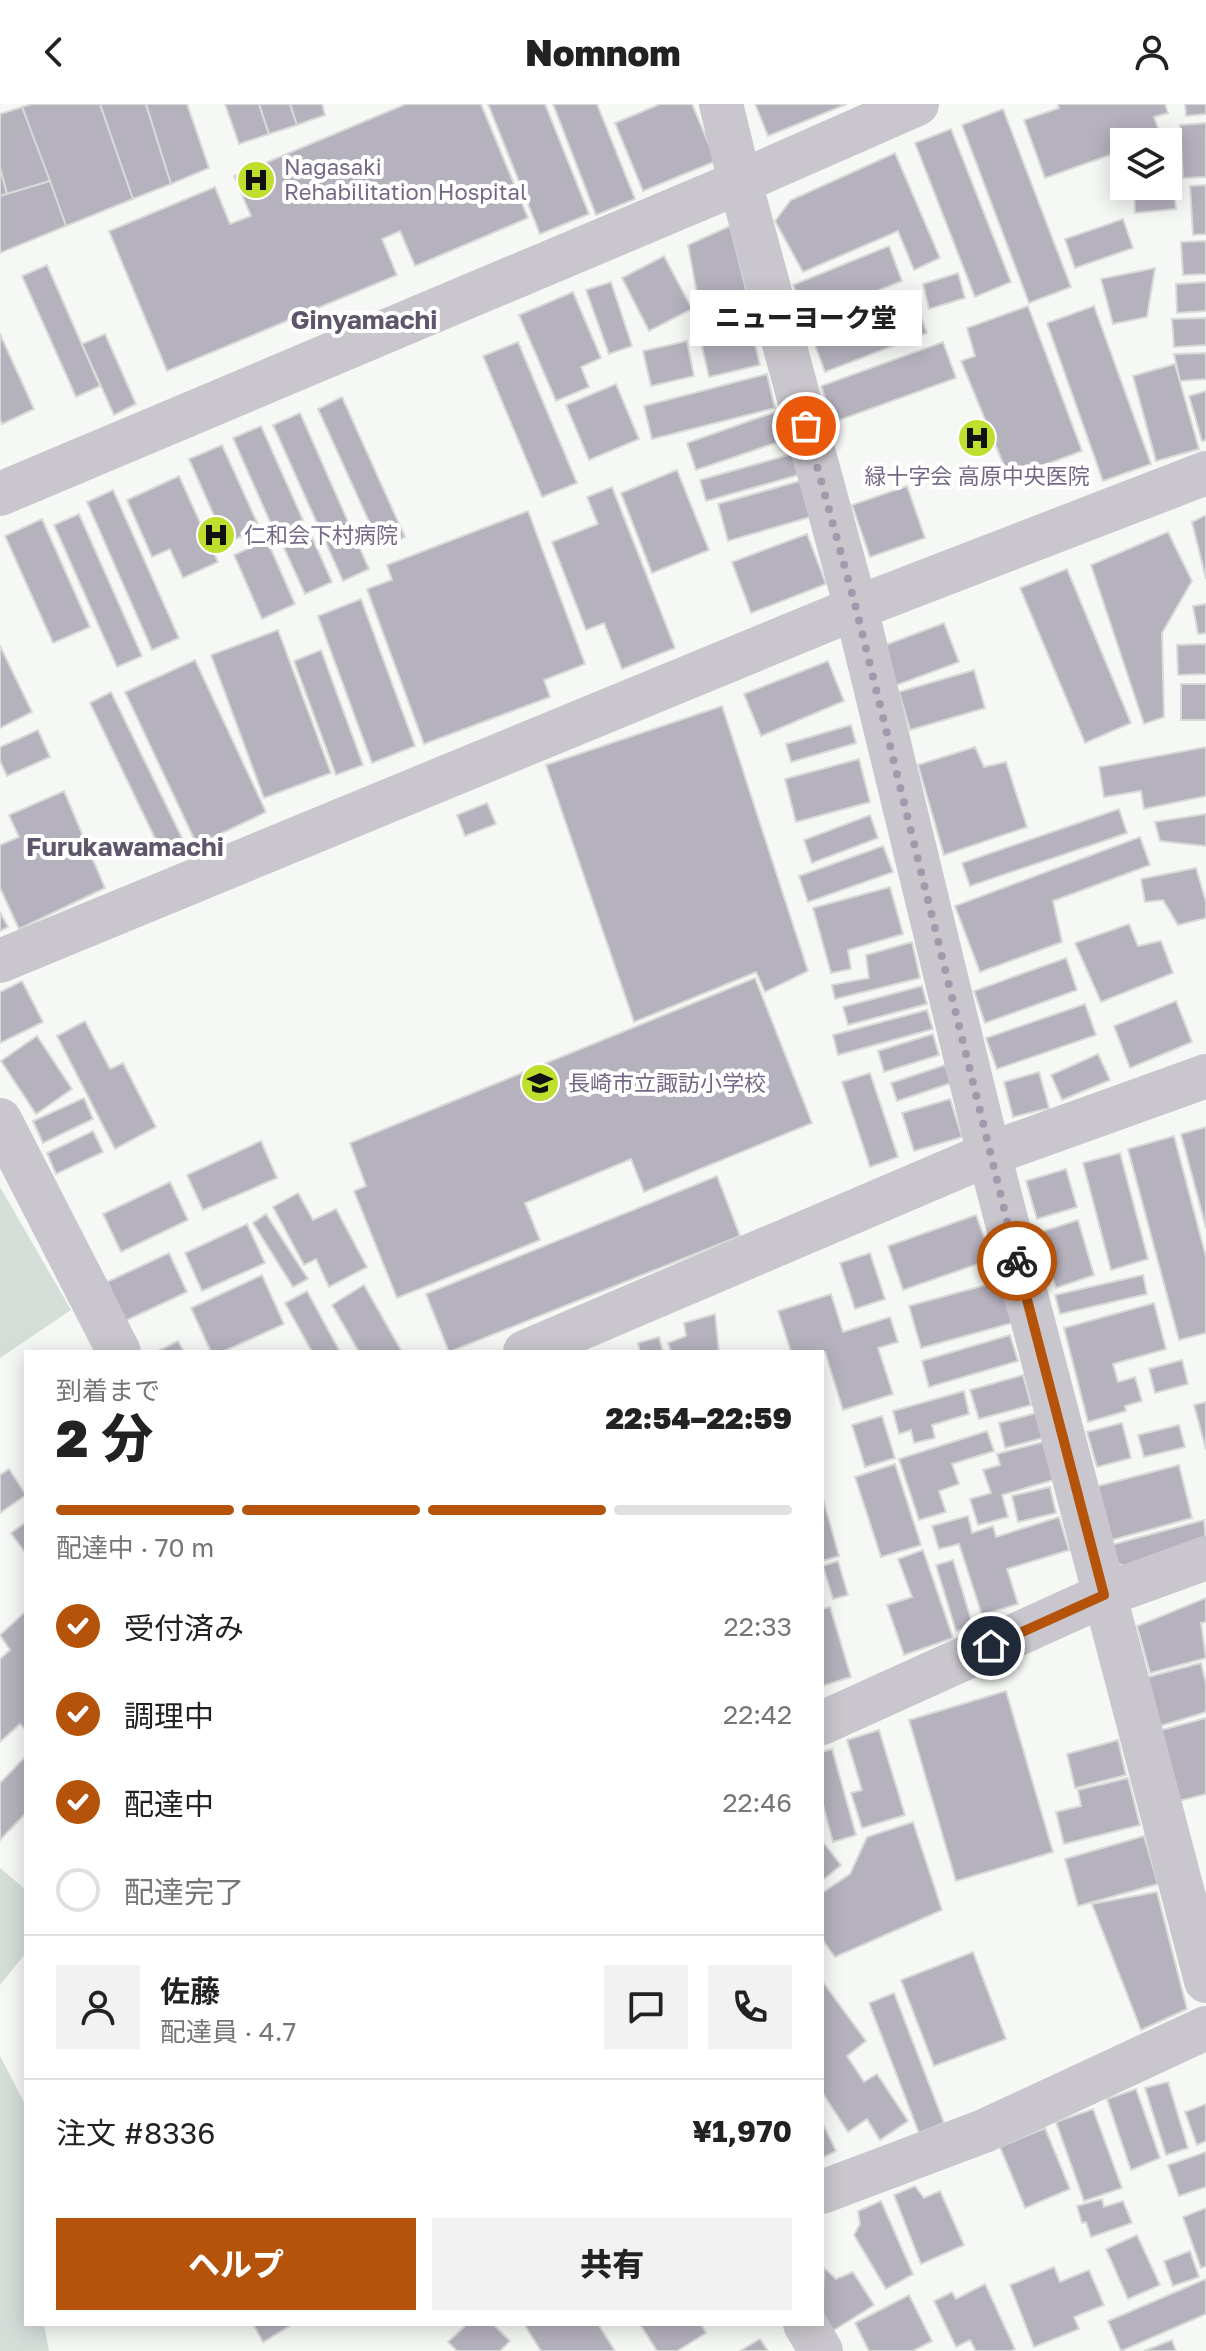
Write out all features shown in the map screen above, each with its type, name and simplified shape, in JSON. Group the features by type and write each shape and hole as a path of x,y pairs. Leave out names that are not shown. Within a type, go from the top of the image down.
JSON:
{"street":[{"path":"721,104 856,608 989,1154 1206,1981"},
{"path":"0,494 740,182 917,104"},
{"path":"0,961 856,608 1206,473"},
{"path":"530,1350 989,1154 1206,1076"},
{"path":"0,1120 118,1350"},
{"path":"824,1722 1104,1595 1206,1558"},
{"path":"824,2191 984,2131 1206,2028"},
{"path":"806,2326 821,2351"}],"shaded area":[{"path":"0,1187 71,1310 0,1358"},
{"path":"0,1868 24,1888 24,1955 0,1985"},
{"path":"0,2056 24,2102 24,2326 44,2326 49,2351 0,2351"}],"building":[{"path":"32,104 100,104 133,199 66,226 22,107"},
{"path":"100,104 146,104 171,184 133,199"},
{"path":"146,104 187,104 209,168 171,184"},
{"path":"225,104 259,104 269,134 239,144"},
{"path":"259,104 290,104 297,125 269,134"},
{"path":"290,104 322,104 325,115 297,125"},
{"path":"406,104 481,104 528,218 415,266 400,231 382,239 397,275 167,371 109,231 215,187 230,224 251,216 234,176"},
{"path":"488,104 545,104 589,214 540,234"},
{"path":"553,104 597,104 635,199 596,215"},
{"path":"660,104 692,104 716,161 643,191 615,123"},
{"path":"755,104 847,104 768,136"},
{"path":"1058,104 1165,104 1168,113 1154,117 1158,128 1110,128 1110,155 1045,178 1024,120 1059,108"},
{"path":"1185,104 1206,104 1206,114 1186,116"},
{"path":"22,107 50,181 7,194 0,168 0,114"},
{"path":"1003,109 1071,287 1029,303 962,125"},
{"path":"1206,123 1206,177 1183,178 1180,125"},
{"path":"951,129 1011,282 975,297 915,143"},
{"path":"895,153 940,258 914,270 898,231 803,272 775,221 791,200"},
{"path":"0,168 7,194 0,196"},
{"path":"50,181 66,226 0,253 0,196"},
{"path":"1206,185 1206,234 1193,235 1190,186"},
{"path":"1134,200 1175,200 1176,209 1135,213"},
{"path":"1123,219 1133,248 1075,268 1065,239"},
{"path":"730,226 748,297 700,310 688,245"},
{"path":"1206,241 1206,274 1183,275 1181,242"},
{"path":"889,246 902,281 807,319 793,285"},
{"path":"664,256 692,309 649,331 622,278"},
{"path":"47,265 100,386 76,397 22,276"},
{"path":"1155,268 1147,317 1113,324 1101,279"},
{"path":"958,273 965,298 929,309 923,284"},
{"path":"611,282 632,346 609,354 586,290"},
{"path":"1206,282 1206,311 1177,313 1176,284"},
{"path":"573,292 601,358 581,367 589,387 556,401 519,315"},
{"path":"912,293 927,333 825,372 810,332"},
{"path":"1028,306 1082,451 1009,478 961,361 975,356 967,328"},
{"path":"1094,306 1151,464 1103,481 1047,323"},
{"path":"746,307 760,365 709,377 696,320"},
{"path":"1206,318 1206,345 1174,347 1172,319"},
{"path":"0,334 34,409 2,424 0,418"},
{"path":"105,334 136,404 114,415 82,344"},
{"path":"687,341 694,376 651,386 643,351"},
{"path":"518,342 577,483 542,497 483,356"},
{"path":"943,342 956,378 834,422 821,386"},
{"path":"1206,353 1206,379 1180,381 1174,354"},
{"path":"1175,364 1199,449 1156,461 1133,376"},
{"path":"767,374 775,408 652,439 644,406"},
{"path":"616,384 639,439 589,460 566,405"},
{"path":"1206,391 1206,440 1202,441 1189,396"},
{"path":"342,397 405,537 381,548 318,409"},
{"path":"778,411 787,439 696,470 687,443"},
{"path":"300,413 369,569 343,581 273,425"},
{"path":"261,426 303,520 275,533 233,438"},
{"path":"222,445 260,529 226,543 189,459"},
{"path":"792,454 798,475 706,501 700,480"},
{"path":"677,470 709,550 652,573 621,493"},
{"path":"179,476 218,562 183,578 170,549 152,557 127,500"},
{"path":"800,481 810,517 728,541 718,504"},
{"path":"907,486 925,538 870,557 852,505"},
{"path":"612,487 675,648 622,669 604,623 586,630 552,542 598,524 587,497"},
{"path":"113,490 179,638 152,650 87,502"},
{"path":"528,511 585,664 544,680 550,697 424,744 367,589 392,580 387,565"},
{"path":"79,514 142,656 117,667 54,525"},
{"path":"1206,515 1206,579 1192,522"},
{"path":"42,519 90,627 53,643 5,536"},
{"path":"1168,532 1192,581 1162,633 1164,717 1144,724 1091,565"},
{"path":"807,534 826,584 751,613 732,562"},
{"path":"311,535 332,582 305,594 284,548"},
{"path":"267,540 295,604 262,619 234,555"},
{"path":"1067,569 1131,723 1085,743 1020,588"},
{"path":"361,599 415,746 372,763 318,616"},
{"path":"1206,604 1206,633 1198,634 1193,606"},
{"path":"944,623 959,662 894,686 880,647"},
{"path":"278,630 331,773 264,798 211,655"},
{"path":"1206,644 1206,674 1178,675 1177,645"},
{"path":"0,646 32,712 0,728"},
{"path":"321,650 363,765 336,775 294,661"},
{"path":"195,660 266,812 197,845 125,692"},
{"path":"828,661 844,701 761,736 744,694"},
{"path":"974,670 985,708 910,730 899,692"},
{"path":"1181,684 1206,684 1206,720 1181,720"},
{"path":"111,692 185,844 163,855 90,703"},
{"path":"722,706 808,971 765,992 756,972 634,1022 546,765"},
{"path":"851,725 856,743 791,762 786,744"},
{"path":"38,730 50,757 7,776 0,761 0,747"},
{"path":"975,747 984,767 1006,762 1027,827 944,855 918,765"},
{"path":"1206,747 1206,796 1144,809 1141,791 1104,797 1099,767"},
{"path":"859,759 870,802 796,822 785,779"},
{"path":"64,791 105,888 19,929 0,888 0,845 19,837 9,815"},
{"path":"487,803 496,824 465,836 457,815"},
{"path":"1119,809 1127,833 970,886 962,863"},
{"path":"1206,814 1206,846 1160,841 1155,822"},
{"path":"870,815 878,838 812,863 804,840"},
{"path":"1140,837 1150,865 1053,901 1062,942 980,972 955,906"},
{"path":"883,846 893,872 808,902 799,876"},
{"path":"1196,868 1206,902 1206,918 1178,925 1163,900 1145,902 1141,879"},
{"path":"890,887 903,934 848,950 851,969 831,973 813,908"},
{"path":"0,912 8,927 0,931"},
{"path":"1129,924 1138,946 1161,941 1173,973 1101,1002 1075,943"},
{"path":"912,942 920,978 835,999 832,985 869,978 866,955"},
{"path":"1066,958 1077,990 985,1023 974,991"},
{"path":"755,978 812,1123 644,1192 631,1159 525,1203 540,1240 397,1298 354,1191 366,1186 350,1143"},
{"path":"22,981 43,1022 0,1043 0,992"},
{"path":"922,986 927,1004 848,1025 843,1007"},
{"path":"1176,1001 1192,1042 1130,1068 1114,1026"},
{"path":"1085,1004 1096,1035 997,1069 986,1038"},
{"path":"927,1010 933,1029 838,1055 833,1035"},
{"path":"85,1021 110,1069 123,1063 156,1127 115,1149 57,1036"},
{"path":"933,1034 939,1055 884,1072 878,1051"},
{"path":"37,1036 72,1089 36,1114 1,1061"},
{"path":"1098,1054 1110,1080 1062,1100 1051,1075"},
{"path":"945,1065 951,1083 897,1101 891,1083"},
{"path":"1039,1072 1049,1108 1013,1117 1004,1082"},
{"path":"870,1073 898,1157 870,1167 842,1082"},
{"path":"84,1098 93,1119 43,1143 33,1121"},
{"path":"950,1099 962,1137 914,1151 902,1113"},
{"path":"1206,1127 1206,1228 1181,1134"},
{"path":"93,1131 103,1152 56,1174 47,1153"},
{"path":"1174,1136 1206,1257 1206,1333 1179,1340 1128,1149"},
{"path":"261,1141 277,1178 203,1210 187,1175"},
{"path":"1120,1153 1148,1259 1111,1270 1083,1163"},
{"path":"1066,1169 1077,1207 1037,1219 1026,1181"},
{"path":"717,1176 740,1236 454,1350 448,1350 426,1294"},
{"path":"170,1182 188,1220 121,1252 103,1214"},
{"path":"298,1193 313,1220 336,1209 367,1267 329,1287 316,1259 304,1265 273,1207"},
{"path":"266,1214 308,1279 293,1287 253,1223"},
{"path":"976,1215 992,1259 903,1290 888,1246"},
{"path":"1078,1220 1094,1275 1056,1288 1038,1233"},
{"path":"247,1224 265,1263 202,1291 185,1253"},
{"path":"169,1253 187,1292 125,1321 107,1282"},
{"path":"870,1253 885,1299 855,1309 840,1263"},
{"path":"262,1275 284,1324 226,1350 210,1350 191,1308"},
{"path":"1143,1275 1147,1294 1060,1314 1055,1295"},
{"path":"1000,1281 1012,1323 921,1348 909,1306"},
{"path":"364,1285 401,1350 358,1350 332,1305"},
{"path":"307,1291 339,1350 311,1350 285,1303"},
{"path":"831,1294 843,1332 890,1317 898,1342 878,1348 893,1394 843,1410 824,1350 790,1350 778,1311"},
{"path":"1154,1303 1166,1349 1113,1364 1118,1382 1135,1377 1142,1401 1125,1406 1126,1411 1088,1422 1064,1328"},
{"path":"715,1314 719,1350 670,1350 668,1343 686,1336 684,1323"},
{"path":"1010,1335 1018,1361 929,1387 922,1361"},
{"path":"659,1337 662,1350 640,1350 638,1343"},
{"path":"178,1341 183,1350 160,1350"},
{"path":"1182,1360 1188,1384 1155,1393 1149,1369"},
{"path":"1023,1375 1031,1405 979,1419 970,1390"},
{"path":"964,1391 969,1414 932,1425 935,1438 914,1443 911,1430 899,1434 893,1411"},
{"path":"1206,1402 1206,1450 1194,1405"},
{"path":"1036,1413 1043,1438 1005,1448 999,1423"},
{"path":"882,1416 895,1458 865,1467 852,1425"},
{"path":"1122,1423 1131,1458 1097,1467 1087,1432"},
{"path":"1179,1425 1185,1447 1144,1457 1138,1435"},
{"path":"987,1431 994,1451 952,1464 959,1484 939,1491 946,1512 919,1520 899,1459"},
{"path":"1043,1442 1053,1480 1002,1495 1008,1517 978,1525 970,1499 991,1493 983,1470 1000,1465 997,1454"},
{"path":"895,1464 921,1545 881,1557 855,1477"},
{"path":"1179,1465 1192,1518 1112,1540 1098,1486"},
{"path":"9,1469 24,1496 0,1513 0,1475"},
{"path":"1050,1487 1056,1513 1018,1522 1012,1496"},
{"path":"824,1503 839,1556 824,1560"},
{"path":"968,1516 972,1533 993,1526 996,1537 1059,1517 1069,1550 1007,1569 1018,1604 982,1615 959,1544 939,1549 932,1526"},
{"path":"1204,1520 1206,1543 1130,1569 1115,1562 1111,1545"},
{"path":"24,1523 24,1551 11,1533"},
{"path":"923,1550 953,1638 904,1655 887,1605 912,1597 898,1559"},
{"path":"953,1560 973,1626 956,1631 936,1565"},
{"path":"838,1561 848,1595 833,1599 824,1566"},
{"path":"1206,1598 1206,1622 1201,1623 1206,1658 1150,1673 1137,1626"},
{"path":"830,1607 851,1677 824,1685 824,1608"},
{"path":"24,1613 24,1728 20,1724 0,1742 0,1659 10,1650 0,1635"},
{"path":"1201,1663 1206,1684 1206,1712 1160,1726 1148,1677"},
{"path":"1006,1691 1053,1852 956,1881 909,1720"},
{"path":"1206,1718 1206,1794 1175,1802 1158,1731"},
{"path":"879,1730 905,1815 862,1828 851,1793 862,1790 847,1740"},
{"path":"1118,1740 1126,1775 1075,1788 1067,1754"},
{"path":"832,1749 856,1835 833,1842 824,1808 824,1751"},
{"path":"24,1758 24,1815 0,1840 0,1783"},
{"path":"1128,1778 1140,1825 1064,1844 1056,1812 1081,1806 1078,1790"},
{"path":"913,1822 942,1910 835,1957 824,1942 824,1892 850,1874 867,1837"},
{"path":"1144,1836 1158,1884 1078,1906 1065,1859"},
{"path":"824,1844 841,1865 824,1879"},
{"path":"1157,1892 1187,2009 1141,2030 1092,1904"},
{"path":"973,1952 1006,2039 934,2066 901,1980"},
{"path":"824,1984 866,2041 847,2056 864,2082 877,2074 908,2121 880,2140 867,2119 848,2132 824,2095"},
{"path":"894,1993 944,2123 919,2133 869,2003"},
{"path":"1168,2082 1188,2148 1166,2155 1145,2088"},
{"path":"1136,2089 1160,2158 1131,2170 1107,2099"},
{"path":"1206,2104 1206,2141 1197,2145 1185,2112"},
{"path":"1093,2109 1122,2188 1084,2201 1056,2122"},
{"path":"824,2126 836,2151 824,2157"},
{"path":"1045,2128 1070,2189 1025,2208 1000,2147"},
{"path":"1206,2152 1206,2187 1179,2196 1168,2165"},
{"path":"915,2186 924,2198 940,2191 964,2245 921,2264 894,2195"},
{"path":"1102,2199 1104,2207 1123,2201 1132,2223 1091,2237 1086,2222 1082,2223 1077,2206"},
{"path":"881,2201 913,2274 886,2289 854,2235 860,2224 858,2211"},
{"path":"1206,2208 1206,2266 1201,2268 1183,2217"},
{"path":"1137,2235 1160,2285 1128,2299 1106,2249"},
{"path":"1190,2251 1199,2277 1173,2286 1164,2261"},
{"path":"1054,2267 1060,2282 1089,2270 1104,2305 1074,2317 1079,2329 1034,2347 1010,2285"},
{"path":"824,2268 836,2279 853,2272 874,2305 831,2332 824,2323"},
{"path":"1206,2279 1206,2314 1121,2351 1108,2321"},
{"path":"985,2284 1015,2349 1011,2351 976,2351 970,2340 956,2347 934,2301 952,2292 956,2299"},
{"path":"909,2295 932,2341 913,2351 869,2351 855,2323"},
{"path":"254,2326 290,2326 263,2342"},
{"path":"465,2326 495,2326 510,2341 500,2351 457,2351 448,2342"},
{"path":"525,2326 599,2326 615,2351 541,2351"},
{"path":"641,2326 702,2326 706,2333 677,2351 657,2351"},
{"path":"760,2339 768,2351 740,2351"},
{"path":"1172,2340 1176,2351 1144,2351"}],"way so far":[{"path":"806,426 856,608 1017,1261"}],"place":[{"name":"Nagasaki Rehabilitation Hospital","path":"256,180"},
{"name":"ニューヨーク堂","path":"806,426"},
{"name":"緑十字会 高原中央医院","path":"977,438"},
{"name":"仁和会下村病院","path":"216,535"},
{"name":"長崎市立諏訪小学校","path":"540,1083"}],"district":[{"name":"Ginyamachi","path":"364,320"},
{"name":"Furukawamachi","path":"125,847"}],"route":[{"path":"991,1646 1104,1595 1017,1261"}]}
